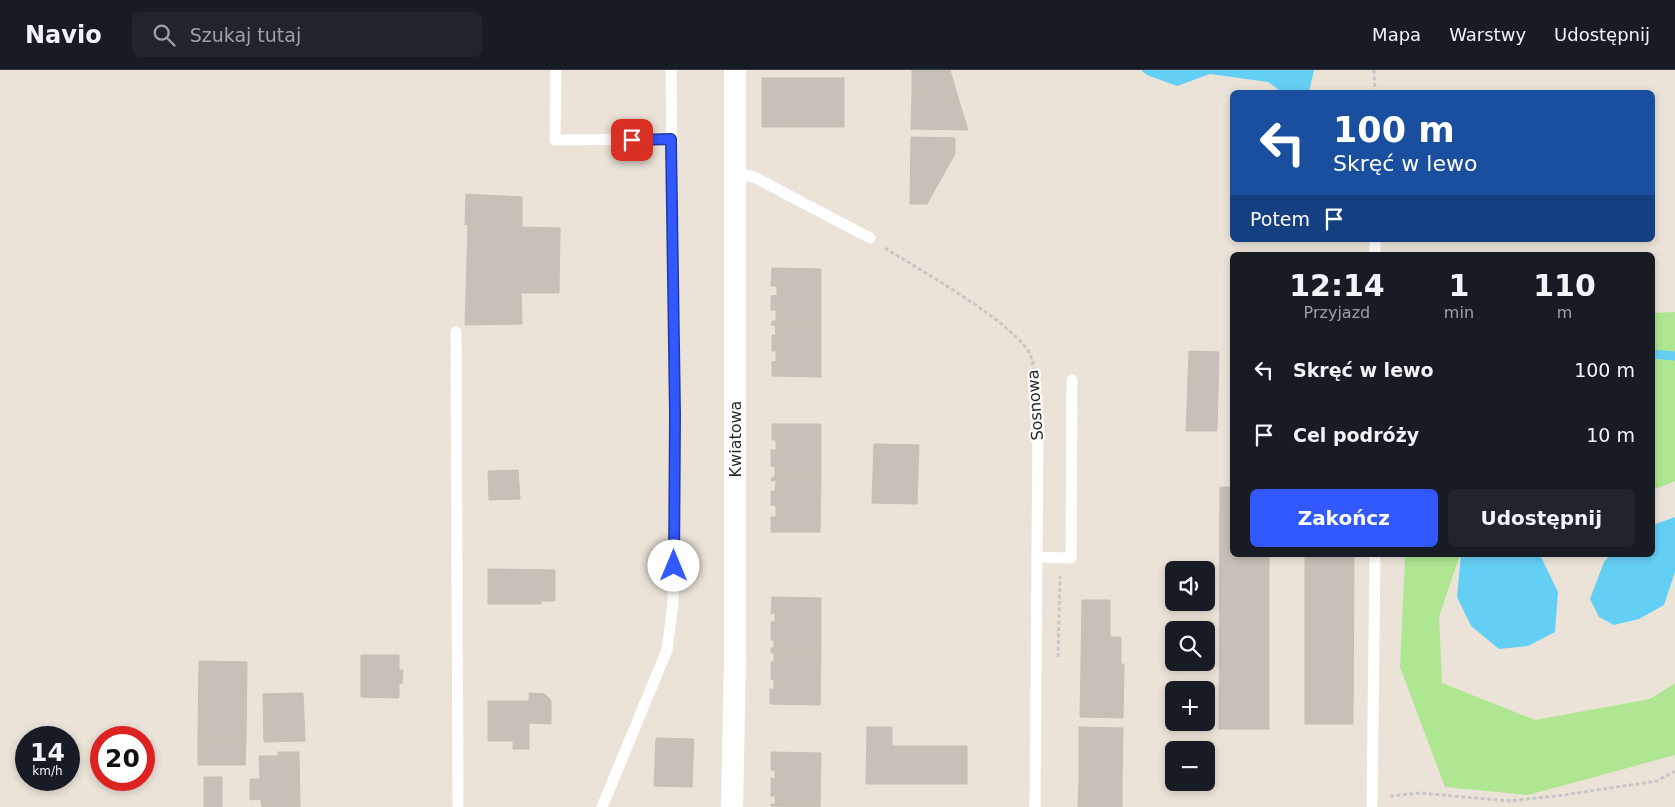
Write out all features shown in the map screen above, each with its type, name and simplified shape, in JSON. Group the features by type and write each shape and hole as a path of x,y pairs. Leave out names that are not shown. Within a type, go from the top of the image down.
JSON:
{"street":[{"name":"Kwiatowa","path":"732,807 735,658 735,70"}],"lane":[{"path":"556,70 555,140 671,139"},
{"path":"602,807 666,650 673,604 675,414 671,70"},
{"path":"734,173 754,177 870,238"},
{"path":"456,332 458,807"},
{"path":"1037,557 1071,558 1072,380"},
{"name":"Sosnowa","path":"1035,807 1038,426"},
{"path":"1372,802 1375,557"}],"path":[{"path":"1374,70 1375,90"},
{"name":"Sosnowa","path":"870,238 986,313 1016,337 1031,356 1038,426"},
{"path":"1372,802 1420,793 1509,801 1564,796 1657,781 1675,771"}],"green space":[{"path":"1675,312 1675,481 1655,489 1655,313"},
{"path":"1405,557 1459,557 1439,617 1442,683 1535,720 1650,699 1675,683 1675,755 1528,795 1445,787 1400,667"}],"water":[{"path":"1141,70 1314,70 1309,90 1279,90 1268,82 1210,74 1177,86 1147,75"},
{"path":"1675,517 1675,572 1664,605 1639,619 1614,625 1599,617 1590,599 1604,562 1608,557 1655,557 1655,524"},
{"path":"1461,557 1541,557 1558,592 1555,632 1528,646 1499,649 1471,626 1457,597"}],"building":[{"path":"912,70 950,70 959,101 935,100 935,93 912,93"},
{"path":"762,78 789,78 789,127 762,127"},
{"path":"789,78 844,78 844,127 789,127"},
{"path":"912,93 935,93 935,100 959,101 968,130 911,129"},
{"path":"911,137 955,138 955,154 927,204 910,204"},
{"path":"466,194 522,197 522,227 560,228 559,293 521,293 522,324 465,325 468,224 465,225"},
{"path":"772,268 821,269 821,323 772,323 772,321 776,321 776,310 771,310 771,296 777,295 777,286 771,286"},
{"path":"772,323 821,323 821,377 772,376 772,362 776,361 776,351 772,351 772,335 776,335 775,325 771,325"},
{"path":"1189,351 1219,352 1217,431 1186,431"},
{"path":"772,424 821,424 821,478 772,478 775,476 775,467 771,466 771,450 776,450 776,440 772,440"},
{"path":"874,444 919,445 917,504 872,503"},
{"path":"518,470 520,499 489,500 488,471"},
{"path":"772,478 821,478 820,532 771,532 771,517 776,517 776,506 771,505 771,491 775,491 776,480 771,481"},
{"path":"1220,487 1230,487 1230,557 1269,557 1269,729 1219,729"},
{"path":"1305,557 1354,557 1353,724 1305,724"},
{"path":"488,569 555,570 555,601 541,601 541,604 488,604"},
{"path":"772,597 821,598 821,651 771,651 771,648 774,648 774,640 771,640 771,622 775,622 775,613 771,614"},
{"path":"1082,600 1110,600 1110,637 1121,637 1121,664 1081,663"},
{"path":"771,651 821,651 820,705 770,704 770,689 774,689 774,680 771,679 771,662 774,662 774,653 771,653"},
{"path":"361,655 399,655 399,670 403,670 402,683 399,684 399,698 361,697"},
{"path":"199,661 247,662 246,738 198,738"},
{"path":"1081,663 1124,664 1123,718 1080,717"},
{"path":"303,693 305,741 264,742 263,694"},
{"path":"529,693 545,694 551,700 551,724 529,723"},
{"path":"488,701 529,701 529,749 513,749 513,741 488,741"},
{"path":"867,727 892,727 892,746 967,746 967,784 866,784"},
{"path":"1079,727 1123,728 1122,782 1079,781"},
{"path":"198,738 246,738 245,765 198,765"},
{"path":"656,738 694,739 692,787 654,786"},
{"path":"278,752 299,752 300,807 262,807 261,799 250,800 250,779 260,779 259,756 278,756"},
{"path":"771,752 821,753 820,807 771,806 771,804 775,804 775,796 771,796 771,778 775,779 775,770 771,770"},
{"path":"204,777 222,777 222,807 204,807"},
{"path":"1079,781 1122,782 1122,807 1078,807"}],"waterway":[{"path":"1655,354 1675,356"}],"route":[{"path":"632,140 671,139 675,414 674,566"}]}
